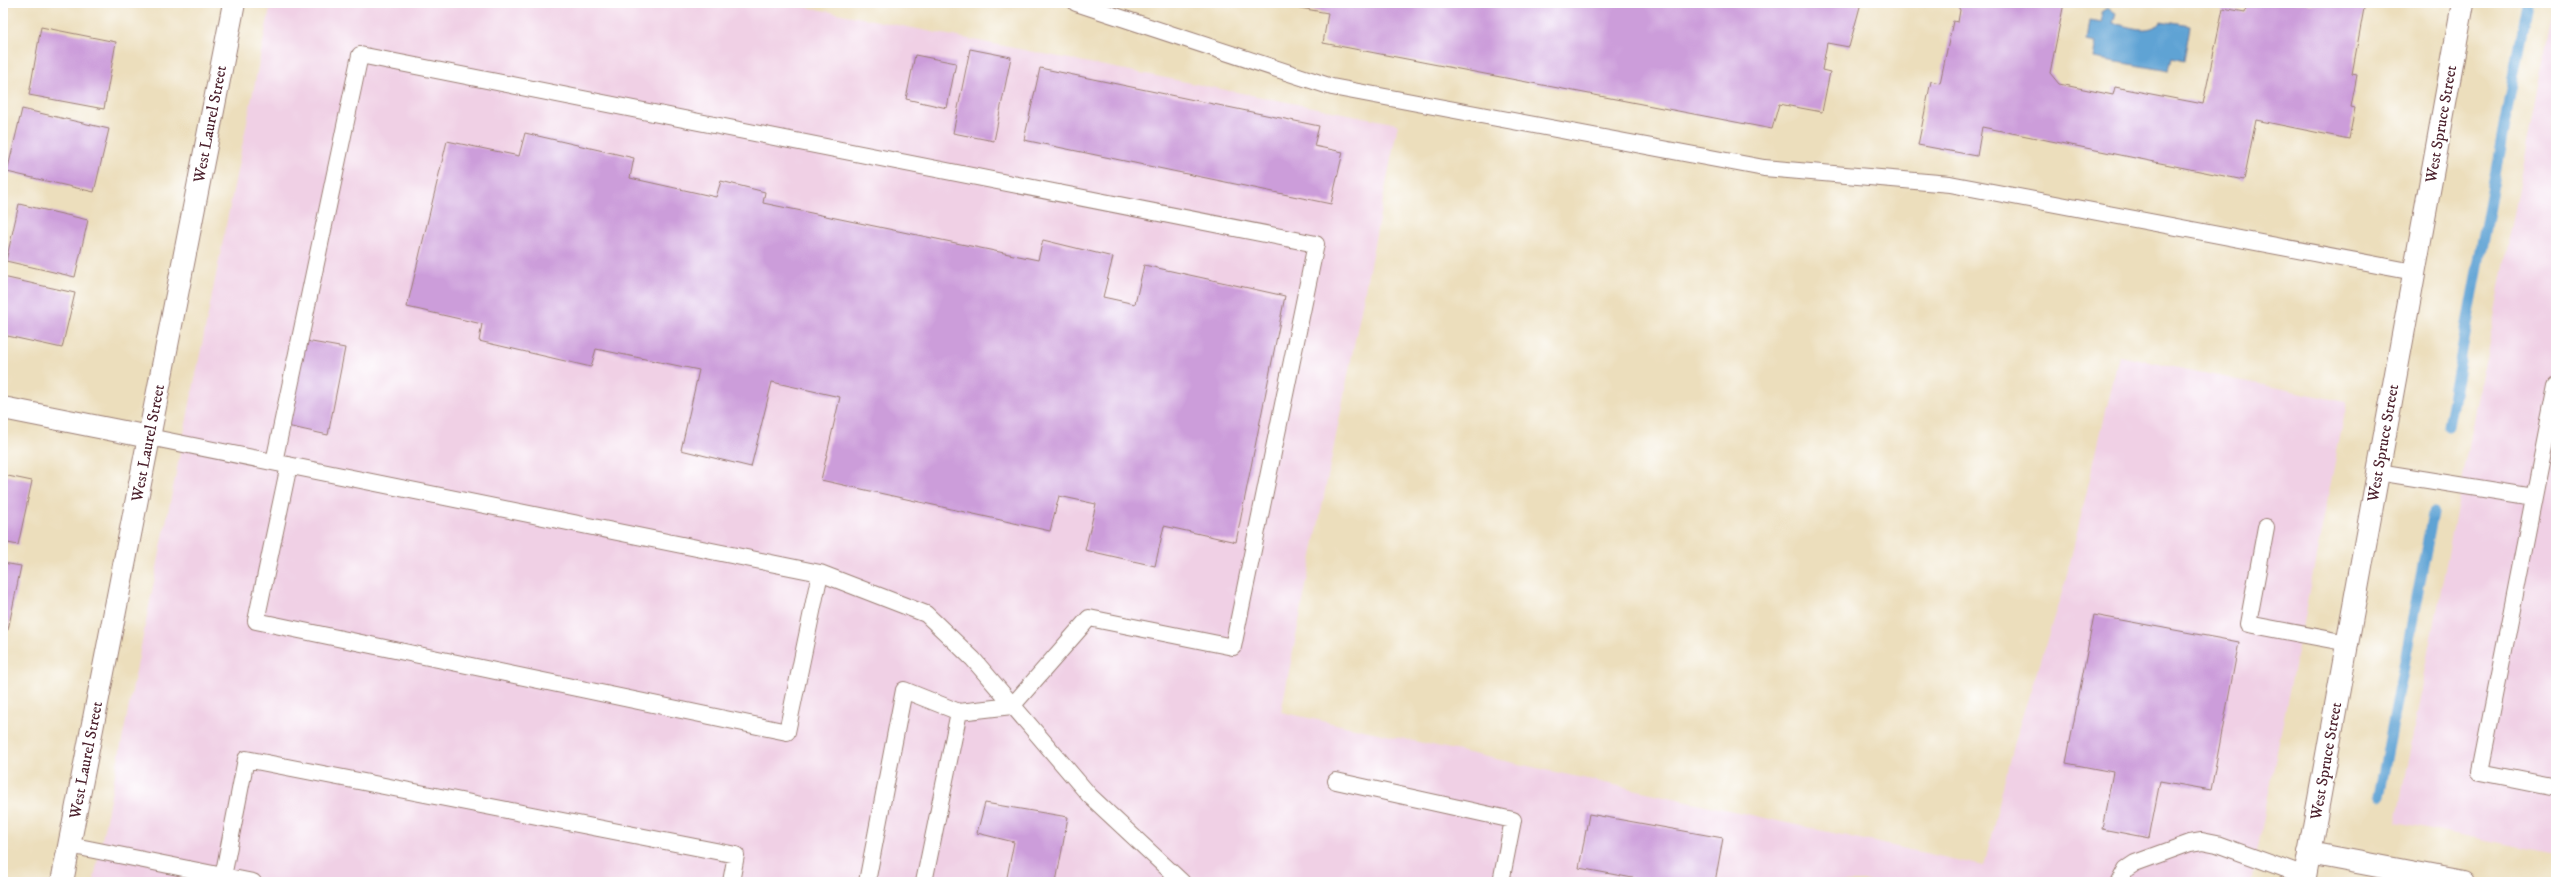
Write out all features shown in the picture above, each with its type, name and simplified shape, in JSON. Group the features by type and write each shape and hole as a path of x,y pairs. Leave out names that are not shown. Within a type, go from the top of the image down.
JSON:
{"street":[{"name":"West Laurel Street","path":"62,882 234,3"},
{"name":"West Spruce Street","path":"2304,879 2463,3"},
{"path":"3,408 149,437"},
{"path":"2309,853 2463,882"}],"lane":[{"path":"1076,3 1332,87 1764,168 1950,184 2414,272"},
{"path":"820,573 788,732 256,621 281,463 360,55 1316,244 1233,647 1088,618 1012,706 959,712 904,690 867,882"},
{"path":"2556,386 2480,772 2556,787"},
{"path":"149,437 820,573 926,614 972,659 1090,796 1182,882"},
{"path":"2378,472 2534,497"},
{"path":"2266,527 2248,624 2348,643"},
{"path":"924,882 959,712"},
{"path":"222,879 246,760 736,855 731,882"},
{"path":"1336,781 1513,820 1501,882"},
{"path":"2119,882 2126,869 2135,863 2190,843 2202,841 2217,844 2304,879"},
{"path":"69,845 222,879 253,882"}],"shaded area":[{"path":"271,3 786,3 1398,124 1281,712 1984,866 2013,745 2065,583 2119,356 2347,402 2251,882 106,882 94,879"},
{"path":"2556,3 2556,854 2396,822"}],"water":[{"path":"2107,8 2116,13 2113,23 2132,28 2151,28 2156,26 2161,21 2190,26 2184,61 2172,58 2169,71 2094,58 2097,42 2087,40 2090,20 2102,22 2101,12"}],"building":[{"path":"1272,3 1861,3 1849,47 1827,43 1822,70 1830,72 1822,112 1779,104 1772,129 1323,43 1328,13"},
{"path":"1956,3 2064,3 2050,73 2059,84 2113,95 2115,87 2203,104 2223,8 2245,12 2247,3 2365,3 2352,74 2357,75 2351,107 2355,108 2349,139 2256,120 2244,180 1982,127 1977,156 1918,145 1931,81 1940,83 1953,21 1958,22 1960,10"},
{"path":"41,27 116,42 104,109 29,95"},
{"path":"970,49 1011,57 994,141 953,133"},
{"path":"915,55 956,63 947,108 906,99"},
{"path":"1040,68 1319,126 1314,146 1343,152 1331,204 1024,140"},
{"path":"22,109 109,129 94,192 7,172"},
{"path":"525,133 634,158 630,178 716,197 721,181 765,192 763,203 1038,260 1043,240 1113,257 1103,297 1135,304 1144,265 1285,296 1236,542 1164,526 1155,566 1085,550 1096,504 1059,496 1050,531 821,480 840,397 772,382 751,467 681,450 699,370 596,349 591,367 479,341 482,324 407,307 447,141 519,156"},
{"path":"19,204 88,220 75,277 6,261"},
{"path":"3,277 75,293 62,348 3,335"},
{"path":"295,339 345,348 328,435 278,424"},
{"path":"3,475 32,481 18,545 3,542"},
{"path":"3,563 21,566 8,630 3,629"},
{"path":"2094,615 2239,642 2211,790 2160,781 2149,838 2102,829 2113,772 2066,763"},
{"path":"985,803 1068,817 1056,882 1006,882 1014,842 977,833"},
{"path":"1589,814 1723,838 1715,882 1654,882 1579,868"}],"waterway":[{"path":"2448,426 2527,3"},
{"path":"2379,796 2433,513"}]}
